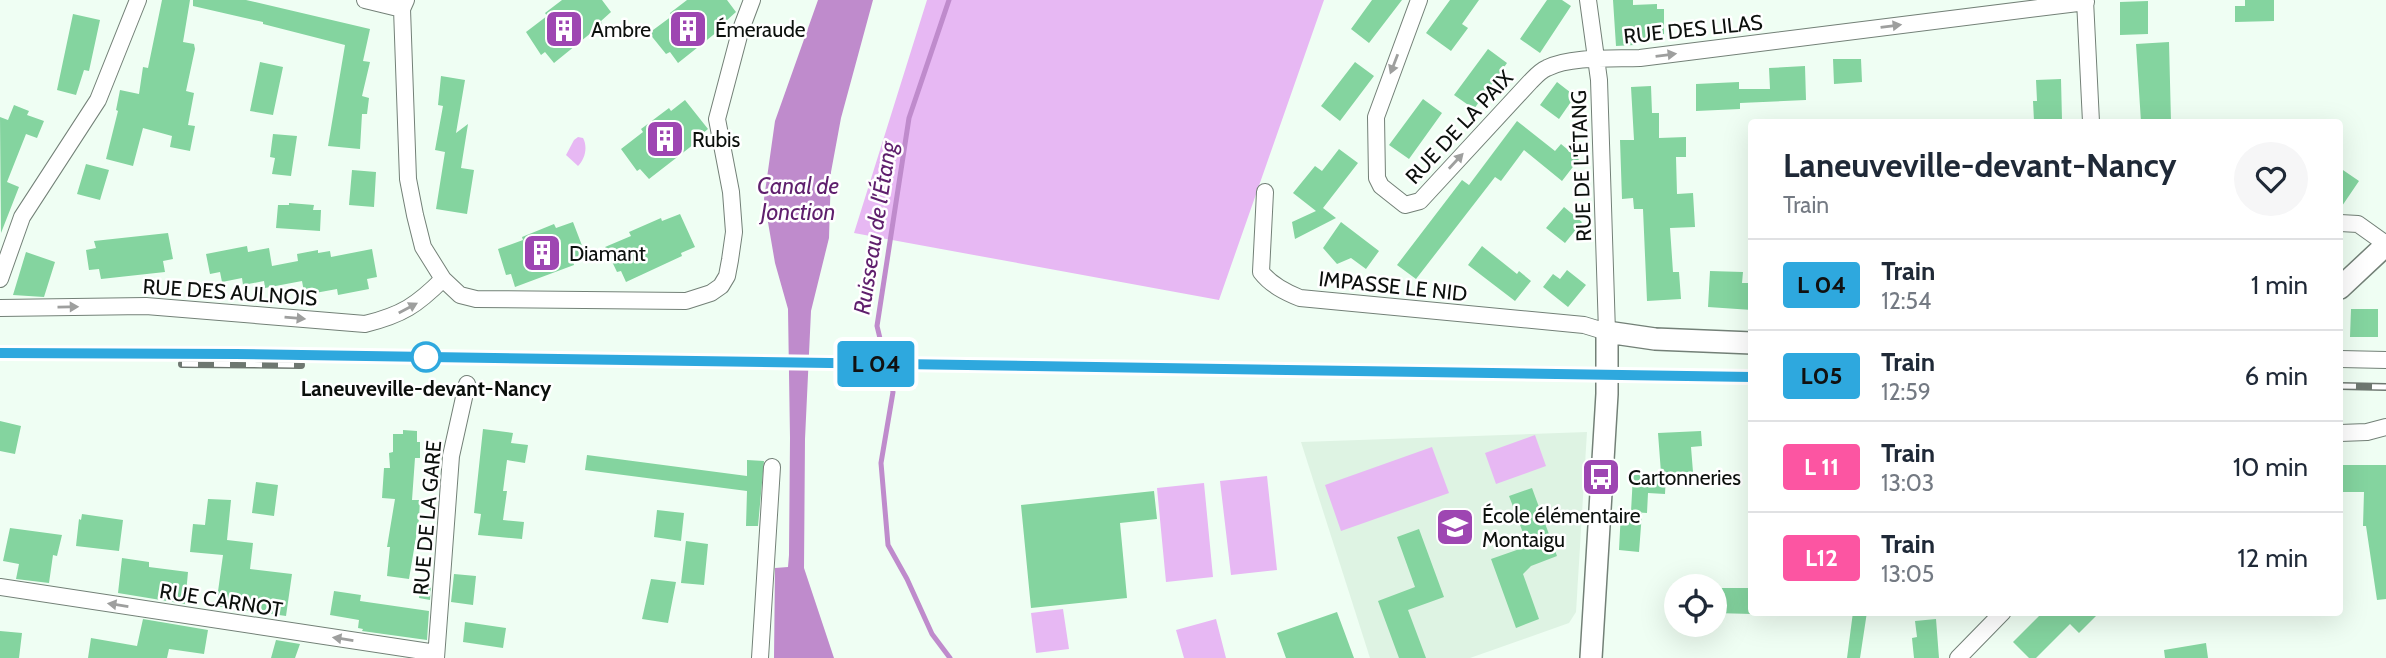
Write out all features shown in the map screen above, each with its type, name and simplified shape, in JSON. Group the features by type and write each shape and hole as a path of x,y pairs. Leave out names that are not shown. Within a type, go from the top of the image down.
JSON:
{"street":[{"path":"0,279 22,217 98,100 138,0"},
{"path":"365,0 404,4 408,179 424,247 447,283 460,295 476,299 686,301 711,293 727,276 734,232 731,192 717,119 740,32 752,0"},
{"name":"RUE DE LA PAIX","path":"1419,0 1376,117 1377,178 1381,186 1405,205 1420,201 1544,69 1554,65 1598,59"},
{"name":"RUE DE L'ÉTANG","path":"1588,0 1598,59 1607,332"},
{"path":"2086,1 2091,119"},
{"name":"RUE DES LILAS","path":"1598,59 1654,57 2086,1"},
{"name":"IMPASSE LE NID","path":"1265,192 1261,272 1272,284 1300,298 1584,325 1607,332"},
{"path":"2343,223 2358,224 2386,245 2343,285"},
{"name":"RUE DES AULNOIS","path":"0,308 146,306 365,324 384,319 417,304 447,283"},
{"path":"1591,658 1607,394 1607,332 1655,339 1748,343"},
{"path":"2343,359 2386,360"},
{"name":"RUE DE LA GARE","path":"436,656 451,456 467,384"},
{"path":"2343,433 2367,432 2386,427"},
{"path":"760,658 772,467"},
{"name":"RUE CARNOT","path":"0,587 436,656"},
{"path":"1958,658 1999,616"}],"shaded area":[{"path":"927,0 1324,0 1219,300 854,233"},
{"path":"578,137 583,138 585,149 578,166 566,155"},
{"name":"École élémentaire Montaigu","path":"1587,432 1576,612 1569,623 1470,658 1370,658 1301,442"},
{"path":"1535,435 1546,466 1496,484 1485,453"},
{"path":"1432,447 1449,493 1341,531 1325,485"},
{"path":"1267,476 1277,570 1231,575 1220,481"},
{"path":"1204,483 1213,577 1166,582 1157,488"},
{"path":"1063,609 1069,649 1036,653 1031,613"},
{"path":"1216,619 1226,658 1184,658 1176,630"}],"water":[{"name":"Canal de Jonction","path":"818,0 873,0 841,118 831,172 829,238 811,311 805,439 804,568 834,658 774,658 775,568 788,567 789,555 788,309 775,263 764,199 775,121"}],"building":[{"path":"162,0 190,0 183,42 194,44 195,49 186,91 194,93 188,125 195,126 190,151 170,147 172,136 143,128 133,166 106,159 118,111 120,90 139,94 143,67 148,68"},
{"path":"193,0 246,0 370,29 363,61 370,62 362,96 369,98 367,114 362,114 360,149 328,146 345,45 193,6"},
{"name":"Ambre","path":"562,0 602,0 611,12 601,21 602,24 554,63 545,52 541,55 526,32"},
{"name":"Émeraude","path":"687,0 727,0 736,12 726,21 727,24 678,63 670,52 666,54 649,33 672,16 670,13"},
{"path":"1372,0 1402,0 1369,43 1351,29"},
{"path":"1450,0 1479,0 1462,24 1468,28 1451,51 1426,33"},
{"path":"1547,0 1562,0 1571,6 1540,53 1520,39"},
{"path":"1613,0 1633,0 1633,5 1657,4 1657,9 1664,9 1664,34 1658,34 1658,38 1635,38 1635,45 1616,46"},
{"path":"2245,0 2274,0 2274,21 2235,22 2235,6 2245,6"},
{"path":"2148,1 2148,34 2120,35 2120,2"},
{"path":"73,14 100,20 89,71 84,70 76,95 57,90"},
{"path":"2169,42 2171,119 2141,119 2136,44"},
{"path":"1488,49 1507,63 1474,109 1454,95"},
{"path":"1833,59 1861,59 1862,82 1834,84"},
{"path":"260,62 283,67 273,115 250,111"},
{"path":"1355,62 1374,76 1340,121 1321,106"},
{"path":"1805,66 1806,100 1740,103 1740,109 1696,111 1696,84 1739,82 1739,89 1770,89 1769,68"},
{"path":"441,76 465,80 456,133 468,124 461,168 474,170 467,214 436,209 445,152 435,150 443,106 438,105"},
{"path":"2061,79 2062,119 2034,119 2033,101 2037,101 2036,80"},
{"path":"1557,82 1575,96 1559,119 1540,105"},
{"path":"1651,86 1652,113 1659,113 1659,138 1686,137 1686,157 1676,157 1677,194 1693,193 1695,227 1670,228 1673,272 1679,272 1681,299 1647,301 1643,209 1634,209 1633,198 1622,199 1620,140 1634,140 1631,87"},
{"path":"1423,99 1442,113 1409,159 1389,145"},
{"name":"Rubis","path":"685,100 708,129 697,138 698,141 649,179 640,169 637,171 621,149 643,132 641,129 669,108 671,111"},
{"path":"14,105 29,111 27,115 44,121 37,138 26,134 7,182 19,187 1,233 0,117 8,120"},
{"path":"1517,121 1555,151 1561,144 1579,159 1562,181 1524,150 1501,181 1495,177 1416,279 1397,265 1462,180 1469,185"},
{"path":"273,134 297,136 291,176 272,174 275,158 270,157"},
{"path":"1339,149 1358,163 1323,208 1336,218 1295,239 1292,222 1316,211 1293,193 1315,166 1322,171"},
{"path":"86,164 109,170 100,200 77,194"},
{"path":"352,170 376,172 374,207 349,205"},
{"path":"2343,170 2359,181 2343,205"},
{"path":"278,205 314,205 313,210 321,210 320,231 276,228"},
{"path":"1564,207 1582,222 1565,243 1546,228"},
{"path":"680,214 695,247 681,253 682,256 626,282 621,271 617,272 605,247 631,236 629,232 661,218 662,221"},
{"name":"Diamant","path":"573,222 586,256 573,261 574,265 515,287 511,274 506,275 498,249 554,224 556,228"},
{"path":"1341,222 1379,251 1366,269 1351,258 1337,264 1323,248"},
{"path":"168,233 173,259 163,261 165,272 101,279 99,269 89,270 86,250 96,248 94,241"},
{"path":"247,246 248,252 269,248 272,266 298,261 297,254 318,250 318,253 330,251 331,257 372,249 377,277 367,279 369,289 338,295 337,289 304,292 302,281 265,288 264,281 243,285 242,278 222,282 220,272 210,274 206,254"},
{"path":"1482,246 1517,274 1519,271 1531,281 1515,301 1468,265"},
{"path":"26,252 55,262 44,297 13,295"},
{"path":"1567,270 1586,285 1568,307 1543,287 1553,274 1560,279"},
{"path":"1710,271 1743,272 1742,283 1748,283 1748,310 1708,307"},
{"path":"2351,309 2378,309 2378,337 2350,337"},
{"path":"0,421 21,426 15,454 0,451"},
{"path":"483,429 513,433 511,443 528,445 525,463 507,460 503,491 507,491 503,520 524,522 522,539 478,535 481,514 474,513"},
{"path":"403,430 417,431 417,442 420,442 420,458 415,458 412,500 420,500 419,519 409,579 387,576 390,547 387,547 395,499 382,498 384,468 390,468 389,453 393,452 393,434 403,434"},
{"path":"1701,431 1702,446 1691,447 1693,472 1661,473 1658,433"},
{"path":"587,455 747,476 747,460 764,461 758,526 746,526 747,491 585,470"},
{"path":"2343,465 2386,465 2386,599 2377,600 2366,526 2363,526 2364,492 2343,492"},
{"path":"1666,474 1665,494 1648,493 1647,513 1633,512 1642,513 1639,552 1619,550 1621,511 1631,512 1633,475"},
{"path":"256,482 278,485 274,516 252,513"},
{"path":"1532,488 1557,556 1531,566 1523,574 1539,619 1516,628 1491,559 1528,546 1509,496"},
{"path":"1154,491 1157,519 1120,523 1127,598 1031,608 1021,505"},
{"path":"208,499 231,500 227,540 253,543 250,569 292,574 286,616 216,606 223,555 190,552 193,524 205,525"},
{"path":"657,510 684,513 681,541 654,537"},
{"path":"82,514 123,520 119,551 76,546"},
{"path":"10,528 62,535 57,556 53,555 49,583 16,579 19,564 3,561"},
{"path":"1419,529 1444,597 1408,610 1426,658 1399,658 1378,601 1415,587 1397,537"},
{"path":"686,541 708,544 704,585 681,583"},
{"path":"122,558 149,562 149,567 188,572 185,604 118,593"},
{"path":"454,574 476,576 473,605 451,602"},
{"path":"651,579 676,582 668,623 642,619"},
{"path":"421,584 431,585 430,600 419,598"},
{"path":"1727,588 1748,588 1748,614 1727,613"},
{"path":"334,591 361,595 360,601 429,611 427,640 362,631 363,629 358,628 359,620 330,615"},
{"path":"1337,612 1354,658 1286,658 1277,633"},
{"path":"1852,616 1866,616 1860,658 1847,658"},
{"path":"2039,616 2096,616 2079,633 2070,624 2036,658 2029,658 2013,642"},
{"path":"143,619 208,630 204,654 169,649 167,658 88,658 91,638 137,646"},
{"path":"1936,619 1939,658 1914,658 1912,638 1917,637 1915,621"},
{"path":"465,622 506,628 503,648 463,642"},
{"path":"0,631 22,633 19,658 0,658"},
{"path":"276,640 300,644 295,658 271,658"},
{"path":"2206,643 2208,658 2165,658 2164,650"}],"waterway":[{"name":"Ruisseau de l'Étang","path":"949,0 909,118 877,326 893,392 881,463 888,545 932,634 950,658"}],"railway":[{"path":"0,353 236,354 1748,377"},
{"path":"182,364 301,365"},
{"path":"2343,386 2386,387"}],"train":[{"path":"0,353 236,354 1748,377"}],"place":[{"name":"Ambre","path":"564,29"},
{"name":"Émeraude","path":"688,29"},
{"name":"Rubis","path":"665,139"},
{"name":"Diamant","path":"542,253"},
{"name":"Laneuveville-devant-Nancy","path":"426,357"},
{"name":"Cartonneries","path":"1601,477"},
{"name":"École élémentaire Montaigu","path":"1455,527"}]}
